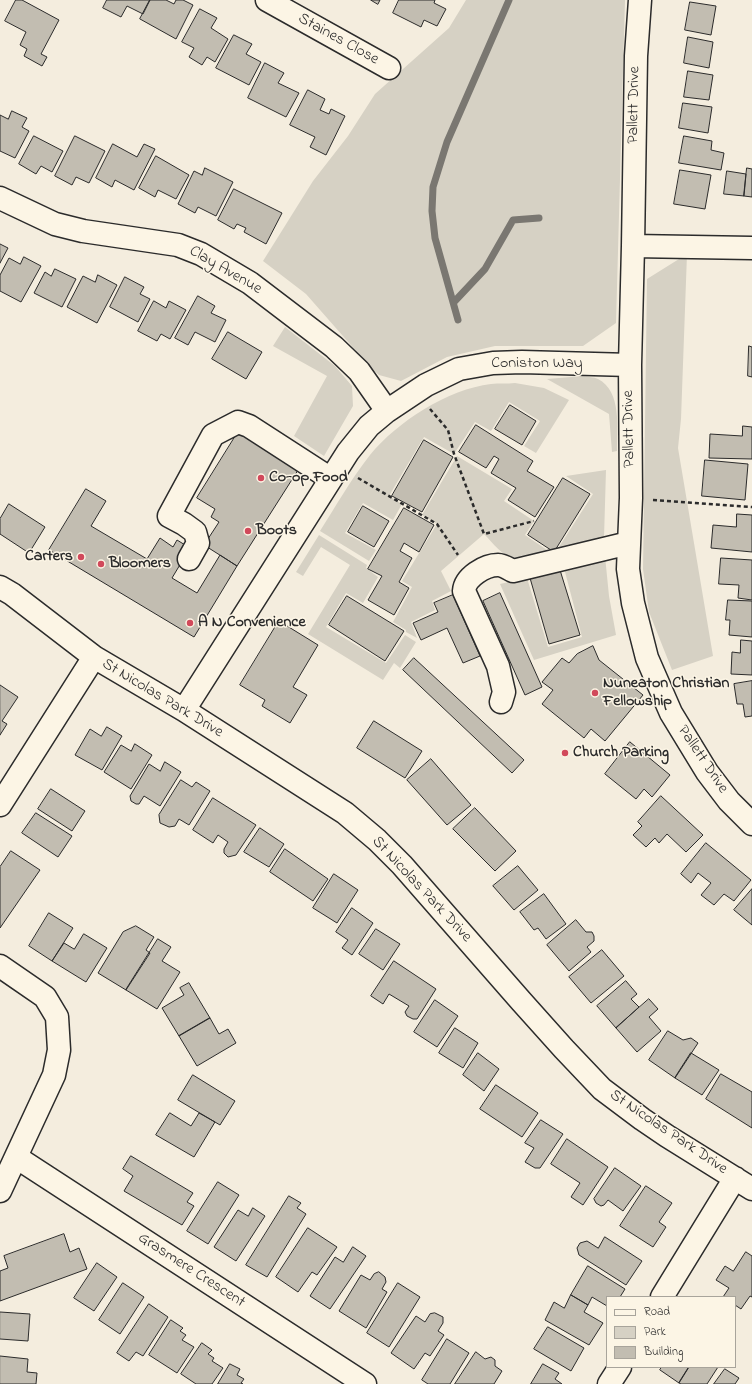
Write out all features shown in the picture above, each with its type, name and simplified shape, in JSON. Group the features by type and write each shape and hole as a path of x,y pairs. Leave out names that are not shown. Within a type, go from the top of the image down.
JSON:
{"street":[{"name":"Staines Close","path":"267,0 388,68"},
{"name":"Pallett Drive","path":"640,0 636,56 634,246 630,365 631,498 628,569 633,603 647,658 668,706 707,772 729,801 752,824"},
{"name":"Clay Avenue","path":"0,198 55,224 83,231 178,245 201,254 250,283 334,347 359,371 387,411"},
{"path":"634,246 752,248"},
{"name":"Coniston Way","path":"184,710 330,478 348,452 369,426 387,411 432,382 459,370 486,364 522,362 630,365"},
{"path":"189,559 198,543 195,532 169,516 213,435 238,422 249,426 330,478"},
{"path":"501,702 504,692 498,666 464,591 464,585 470,578 489,567 499,565 513,570 628,543"},
{"name":"St Nicolas Park Drive","path":"0,587 12,594 94,657 184,710 345,813 402,865 521,1001 602,1089 666,1136 743,1183"},
{"path":"0,805 94,657"},
{"path":"0,966 45,997 57,1017 59,1050 54,1075 0,1191"},
{"name":"Grasmere Crescent","path":"16,1157 365,1384"},
{"path":"663,1296 743,1183"},
{"path":"610,1384 619,1368"}],"path":[{"path":"428,407 448,430 454,454 484,534 534,521"},
{"path":"355,476 437,524 458,556"},
{"path":"631,498 752,507"}],"green space":[{"path":"466,0 625,0 616,323 583,346 495,346 447,357 401,381 379,375 371,368 306,294 263,261 313,181 348,136 375,94 449,28"},
{"path":"687,254 681,419 678,448 713,656 672,670 649,612 643,569 647,279"},
{"path":"285,327 335,366 352,386 353,406 324,456 294,436 327,376 273,346"},
{"path":"583,376 598,379 606,385 611,392 615,401 617,451 612,452 609,414 547,379"},
{"path":"515,383 544,388 569,400 536,453 524,446 540,421 509,402 491,431 475,422 454,454 424,437 389,496 402,504 393,520 363,503 345,533 376,550 369,561 320,531 350,483 370,455 394,431 409,419 441,400 475,387 491,384"},
{"path":"457,456 512,489 504,501 534,521 525,535 550,552 516,560 503,553 484,534 441,571 451,591 432,601 435,610 411,622 417,638 393,622 412,587 402,581 437,524 422,515"},
{"path":"606,470 604,538 557,550 593,494 566,476"},
{"path":"319,535 367,565 366,568 378,577 363,603 346,593 326,627 386,663 405,635 416,642 400,668 394,663 383,680 308,634 350,565 321,547 303,576 296,572"},
{"path":"605,556 609,596 616,635 534,660 500,584 527,578 548,647 582,637 564,568"}],"building":[{"path":"16,0 22,0 59,20 41,54 47,57 42,66 24,56 27,49 20,45 26,32 5,21"},
{"path":"107,0 150,0 143,14 127,6 121,17 103,8"},
{"path":"150,0 166,0 174,4 176,0 183,0 193,5 176,39 140,19"},
{"path":"371,0 380,0 378,4"},
{"path":"399,0 435,0 434,3 446,9 437,26 424,20 421,27 393,13"},
{"path":"690,2 716,6 711,35 685,30"},
{"path":"200,9 217,18 211,28 228,39 215,62 207,57 202,65 189,57 194,48 182,42"},
{"path":"234,35 252,44 246,54 261,62 249,85 216,68"},
{"path":"688,37 713,42 709,68 684,63"},
{"path":"265,63 284,73 278,83 299,93 286,117 248,98"},
{"path":"688,71 713,75 709,100 684,97"},
{"path":"308,90 325,99 320,110 329,114 331,109 345,116 326,155 310,147 315,137 290,125"},
{"path":"683,103 712,107 708,133 679,128"},
{"path":"12,111 27,118 22,127 29,131 15,158 0,151 0,115 8,119"},
{"path":"34,136 63,151 52,172 41,166 36,174 19,164"},
{"path":"75,136 105,151 89,183 76,177 72,185 55,176"},
{"path":"684,136 712,141 711,150 724,153 721,170 679,163"},
{"path":"113,144 137,157 144,144 155,149 134,190 115,180 112,187 96,178"},
{"path":"156,156 189,175 176,199 158,190 155,197 139,188"},
{"path":"205,168 233,182 216,216 198,207 195,213 178,204 194,171 202,175"},
{"path":"747,168 752,169 752,197 744,196"},
{"path":"680,170 711,175 705,209 674,204"},
{"path":"727,171 746,174 744,196 724,194"},
{"path":"234,189 282,213 266,244 244,232 246,228 237,224 234,229 218,220"},
{"path":"0,244 8,248 0,263"},
{"path":"24,257 41,266 21,302 0,291 0,275 9,258 20,264"},
{"path":"55,269 76,279 62,307 34,293 45,272 51,276"},
{"path":"98,275 117,285 97,323 67,307 83,276 95,282"},
{"path":"125,277 144,287 140,294 150,299 138,322 110,307"},
{"path":"198,296 215,306 211,313 226,320 215,342 195,332 188,345 175,338"},
{"path":"154,301 166,308 169,301 186,310 170,339 161,334 157,341 138,331"},
{"path":"228,332 262,352 246,379 212,359"},
{"path":"749,346 752,347 752,377 748,376"},
{"path":"510,405 536,421 522,445 495,429"},
{"path":"476,425 533,461 527,471 554,487 535,517 508,500 516,488 491,473 499,459 494,456 486,468 459,452"},
{"path":"743,426 752,427 752,459 709,458 710,434 742,436"},
{"path":"240,429 300,467 237,566 204,545 219,522 211,517 215,509 197,498"},
{"path":"424,440 453,457 422,512 392,496"},
{"path":"705,460 748,464 745,500 702,496"},
{"path":"563,478 590,494 554,552 528,535"},
{"path":"86,489 106,501 91,526 147,559 160,538 173,547 177,540 190,548 172,578 197,593 220,555 237,566 194,637 49,550"},
{"path":"9,504 45,527 29,553 0,534 0,519"},
{"path":"363,506 389,521 374,547 348,532"},
{"path":"404,508 434,525 419,552 404,543 400,551 412,558 399,582 409,588 394,615 368,600 382,576 368,569"},
{"path":"737,514 752,515 752,552 711,548 713,525 736,527"},
{"path":"721,558 752,560 752,600 738,598 739,585 719,584"},
{"path":"560,570 580,635 549,644 530,578"},
{"path":"500,593 542,687 525,695 483,601"},
{"path":"453,595 480,656 463,663 447,628 421,640 413,623 438,612 434,603"},
{"path":"347,596 404,631 385,661 329,625"},
{"path":"728,600 752,601 752,637 729,635 730,620 726,620"},
{"path":"279,621 318,645 293,687 307,695 290,723 262,706 265,700 240,685"},
{"path":"741,640 752,641 752,675 731,674 732,652 740,653"},
{"name":"Nuneaton Christian Fellowship","path":"593,646 599,660 643,695 605,741 591,729 584,738 542,704 553,690 542,682 562,658 569,663 577,654"},
{"path":"414,658 524,760 512,773 403,670"},
{"path":"752,681 752,716 745,717 743,704 737,704 734,684"},
{"path":"0,685 18,697 2,721 7,724 0,735"},
{"path":"374,721 422,751 405,778 357,748"},
{"path":"107,727 122,736 102,770 75,755 90,729 101,736"},
{"path":"630,742 670,775 652,797 644,789 636,799 605,774"},
{"path":"135,744 152,755 131,789 104,772 121,745 131,751"},
{"path":"431,759 471,805 447,825 407,780"},
{"path":"165,762 181,772 160,806 144,796 139,804 131,801 130,796 149,764 160,771"},
{"path":"181,780 192,787 196,782 210,791 189,825 179,819 175,826 169,827 160,823 159,815"},
{"path":"51,789 85,811 72,831 38,809"},
{"path":"661,796 703,835 686,852 667,834 659,843 655,838 646,847 633,835 642,826 638,822"},
{"path":"213,798 256,825 236,855 228,857 224,853 224,849 228,842 218,835 213,843 193,830"},
{"path":"475,808 516,851 495,871 453,829"},
{"path":"36,813 72,836 58,857 22,833"},
{"path":"260,828 284,844 269,867 244,852"},
{"path":"706,843 751,880 734,901 724,894 714,905 701,895 711,883 698,873 691,883 681,874"},
{"path":"285,849 328,879 313,901 270,872"},
{"path":"11,851 40,870 0,928 0,867"},
{"path":"518,866 538,890 514,910 493,886"},
{"path":"334,874 358,890 337,923 313,908"},
{"path":"752,889 752,925 734,910"},
{"path":"544,894 566,924 546,939 538,928 534,930 520,912"},
{"path":"352,908 373,923 352,955 342,948 348,940 336,932"},
{"path":"49,913 73,928 52,961 29,946"},
{"path":"576,920 586,932 592,932 594,941 587,947 591,952 569,971 547,945"},
{"path":"136,926 154,937 146,950 150,953 126,990 98,973 123,932"},
{"path":"376,929 400,944 383,970 359,954"},
{"path":"84,934 107,948 86,982 52,961 64,943 74,949"},
{"path":"158,939 171,947 162,961 180,972 157,1009 126,990"},
{"path":"602,950 624,976 591,1003 569,977"},
{"path":"394,961 436,989 417,1019 407,1016 405,1012 409,1006 389,994 383,1004 371,996"},
{"path":"626,981 637,994 631,999 639,1007 616,1028 597,1006"},
{"path":"189,983 210,1018 179,1036 162,1008 184,995 180,988"},
{"path":"649,999 658,1009 649,1017 661,1031 637,1052 616,1028"},
{"path":"435,1000 458,1016 437,1047 414,1032"},
{"path":"210,1018 219,1034 228,1029 236,1043 197,1066 179,1036"},
{"path":"455,1028 478,1043 463,1068 439,1053"},
{"path":"668,1031 683,1040 691,1038 698,1043 675,1078 649,1060"},
{"path":"478,1053 499,1069 484,1091 463,1075"},
{"path":"691,1053 719,1070 702,1095 675,1078"},
{"path":"721,1074 752,1092 752,1128 706,1099"},
{"path":"193,1075 235,1101 220,1125 178,1100"},
{"path":"496,1085 538,1113 522,1137 480,1109"},
{"path":"170,1113 191,1126 199,1113 215,1122 194,1157 156,1135"},
{"path":"541,1120 563,1134 540,1168 535,1168 525,1162 534,1148 525,1143"},
{"path":"567,1139 608,1167 583,1205 571,1197 580,1183 551,1164"},
{"path":"131,1156 193,1193 187,1202 194,1206 182,1225 124,1191 133,1176 123,1169"},
{"path":"615,1168 641,1186 623,1211 608,1200 601,1206 596,1203 594,1199"},
{"path":"218,1182 239,1195 208,1244 187,1231"},
{"path":"646,1186 672,1203 659,1222 666,1227 653,1247 620,1226"},
{"path":"289,1196 301,1203 297,1208 306,1214 267,1277 246,1265"},
{"path":"253,1208 265,1216 236,1261 214,1247 238,1210 248,1216"},
{"path":"308,1228 337,1247 317,1275 312,1272 298,1292 276,1277"},
{"path":"64,1234 70,1252 79,1248 87,1269 0,1301 0,1271 8,1268 4,1256"},
{"path":"605,1237 642,1261 626,1285 579,1255 577,1248 580,1243 587,1241 598,1248"},
{"path":"353,1247 366,1256 330,1309 310,1296 335,1257 343,1262"},
{"path":"746,1252 752,1256 752,1297 750,1296 741,1309 736,1306 736,1296 724,1296 729,1288 716,1280 725,1266 733,1271"},
{"path":"97,1263 117,1277 94,1311 74,1298"},
{"path":"588,1266 625,1289 621,1296 606,1296 606,1305 592,1297 588,1305 571,1295"},
{"path":"379,1272 385,1277 386,1282 382,1289 387,1292 366,1328 339,1311 361,1275 370,1280 374,1274"},
{"path":"123,1283 144,1297 120,1334 99,1320"},
{"path":"398,1283 420,1297 389,1347 367,1333"},
{"path":"571,1295 588,1305 584,1312 603,1323 589,1345 545,1320 554,1302 564,1308"},
{"path":"149,1304 168,1317 143,1356 136,1352 129,1361 117,1353"},
{"path":"0,1312 30,1314 28,1341 0,1339"},
{"path":"435,1313 443,1317 443,1323 438,1331 444,1335 430,1356 425,1353 414,1369 391,1353 416,1316 425,1322 430,1314"},
{"path":"171,1320 183,1328 180,1331 186,1335 182,1340 194,1347 177,1373 149,1355"},
{"path":"548,1327 584,1348 571,1371 534,1349"},
{"path":"447,1339 469,1353 450,1384 428,1384 422,1380"},
{"path":"202,1343 212,1350 208,1354 214,1358 212,1361 223,1368 212,1384 196,1384 181,1374"},
{"path":"476,1352 485,1359 491,1357 495,1360 495,1366 502,1371 494,1384 455,1384"},
{"path":"0,1356 28,1359 27,1372 37,1373 36,1384 0,1384"},
{"path":"230,1364 240,1369 237,1375 244,1379 241,1383 243,1384 218,1384"},
{"path":"543,1364 559,1373 555,1379 562,1384 531,1384"},
{"path":"661,1368 688,1368 679,1383 660,1370"},
{"path":"688,1368 717,1368 707,1384 679,1383"},
{"path":"725,1369 739,1378 735,1384 714,1384"}],"waterway":[{"path":"458,320 435,238 432,211 433,187 447,142 509,0"},
{"path":"454,302 485,269 513,220 539,218"}],"place":[{"name":"Co-op Food","path":"261,478"},
{"name":"Boots","path":"248,531"},
{"name":"Carters","path":"81,557"},
{"name":"Bloomers","path":"101,564"},
{"name":"A N Convenience","path":"190,623"},
{"name":"Nuneaton Christian Fellowship","path":"595,693"},
{"name":"Church Parking","path":"565,753"}]}
